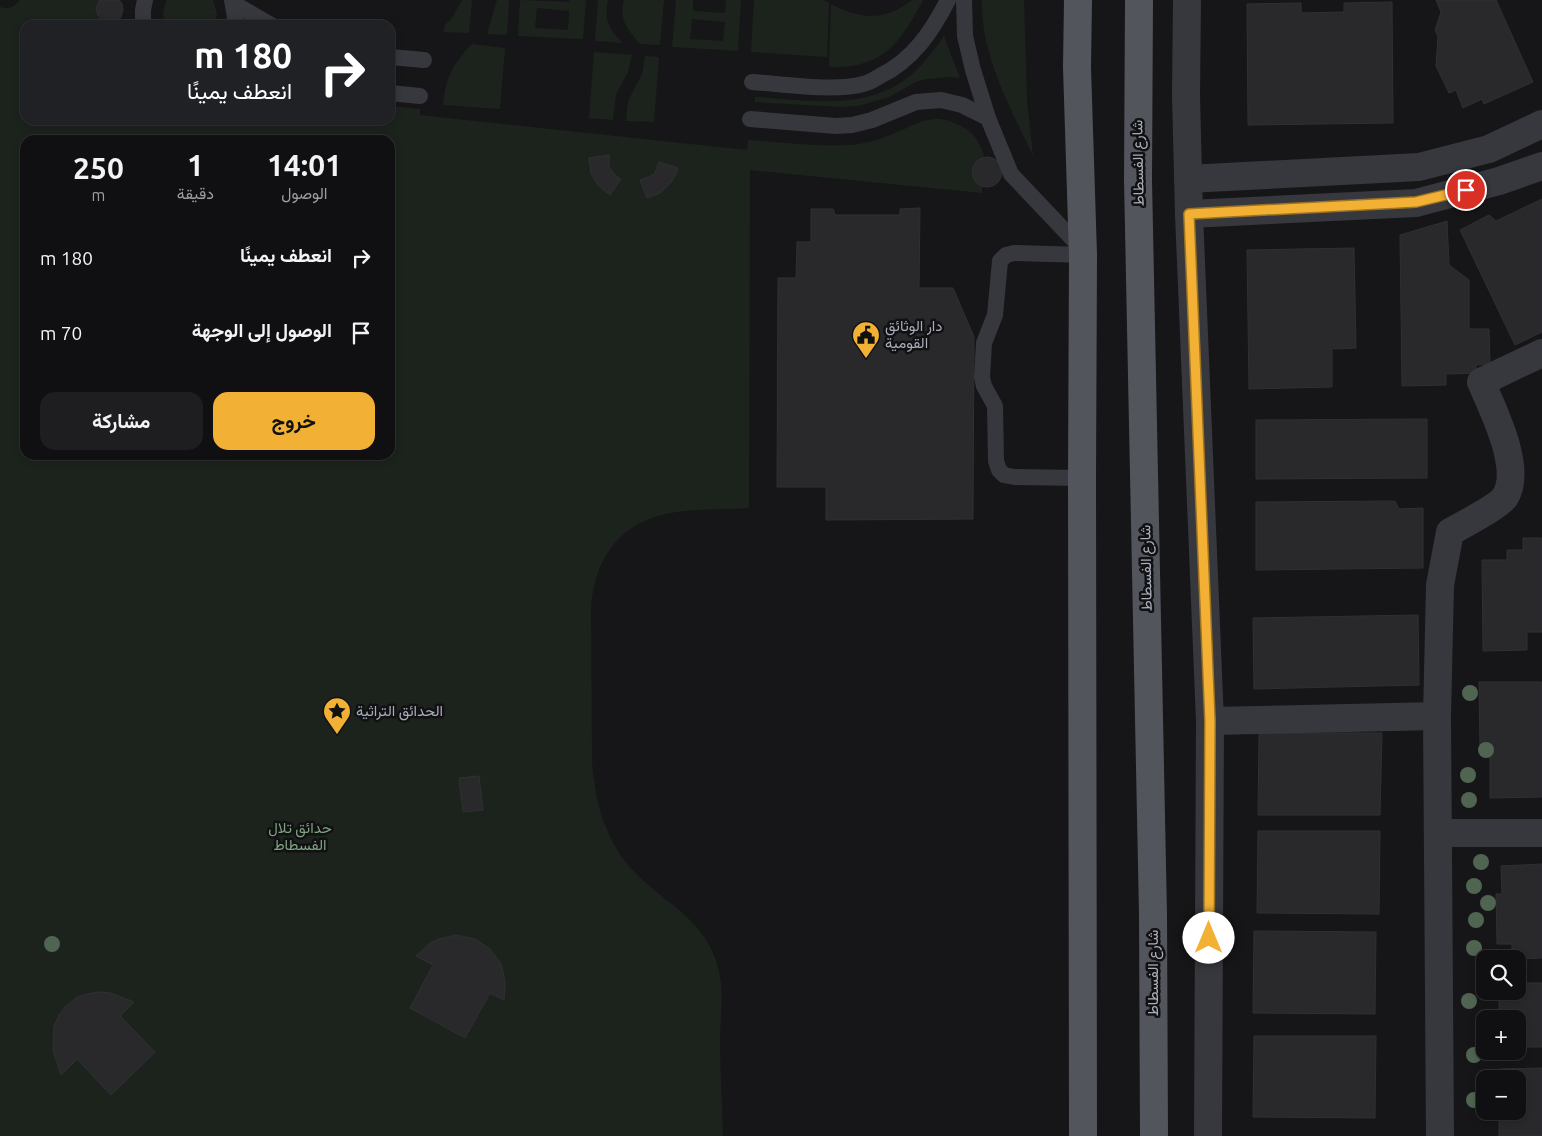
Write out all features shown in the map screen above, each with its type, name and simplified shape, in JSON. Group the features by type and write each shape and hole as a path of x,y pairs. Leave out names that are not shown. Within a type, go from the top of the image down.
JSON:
{"main road":[{"path":"1078,0 1077,67 1083,253 1083,1136"},
{"name":"شارع الفسطاط","path":"1139,0 1138,152 1152,904 1154,1136"}],"street":[{"path":"1187,0 1186,95 1189,214 1210,721 1208,1136"},
{"path":"1188,179 1420,168 1489,148 1542,124"},
{"path":"1189,214 1416,202 1499,181 1542,166"},
{"path":"1440,1136 1437,716 1440,586 1450,532 1505,498 1511,480 1507,445 1481,382 1542,353"},
{"path":"1210,721 1437,716"},
{"path":"1438,833 1542,833"}],"lane":[{"path":"752,82 840,88 864,84 890,71 914,52 928,34 948,0"},
{"path":"964,0 965,36 988,118 1011,174 1083,253"},
{"path":"233,1 235,20"},
{"path":"233,1 263,20"},
{"path":"395,57 424,60"},
{"path":"395,94 420,96"},
{"path":"750,119 836,126 852,125 872,120 916,102 941,100 962,105 988,118"},
{"path":"1082,478 1014,477 1004,475 998,470 996,461 995,406 984,386 982,378 984,343 995,315 1000,261 1006,255 1014,253 1083,253"}],"green space":[{"name":"حدائق تلال الفسطاط","path":"20,0 100,0 97,11 98,16 103,20 20,20 20,125 395,125 395,106 420,109 420,115 747,150 748,140 825,145 862,144 933,119 950,121 959,125 969,131 978,141 984,156 975,163 972,175 982,186 982,193 750,170 749,508 682,511 661,515 631,528 619,538 602,562 593,592 591,608 592,761 596,796 606,828 622,857 633,871 691,921 706,940 717,963 722,996 720,1053 723,1136 0,1136 0,7 9,8"},
{"path":"167,0 213,0 217,14 216,20 163,20"},
{"path":"462,0 472,0 469,33 444,32 444,26 452,18"},
{"path":"497,0 509,0 507,35 487,34"},
{"path":"520,0 569,2 569,0 586,0 583,39 518,36","holes":["537,8 569,11 568,30 535,28"]},
{"path":"598,0 608,0 607,19 611,29 623,43 595,41"},
{"path":"624,0 664,0 660,45 640,44 631,33 623,19"},
{"path":"676,0 693,0 693,11 725,13 726,0 741,0 738,51 672,47","holes":["692,19 725,22 723,41 690,39"]},
{"path":"754,0 823,0 829,3 827,57 751,52"},
{"path":"912,0 923,0 906,29 887,51 863,64 829,67 831,4 852,13 872,16 892,12"},
{"path":"982,0 1024,0 1027,100 1033,156 998,81 986,41"},
{"path":"944,36 960,78 926,79 916,82 889,97 858,106 842,107 755,102 755,97 836,101 856,99 875,94 894,87 911,75 925,62"},
{"path":"472,44 505,48 500,109 443,105 451,72"},
{"path":"594,52 632,55 628,72 616,94 613,120 589,118"},
{"path":"645,56 659,57 654,122 626,121 628,101 642,74"}],"building":[{"path":"100,0 119,0 123,10 121,17 117,20 102,20 96,8"},
{"path":"1436,0 1496,0 1533,82 1484,104 1482,99 1463,108 1456,90 1449,93 1436,66 1438,36 1435,30 1441,12"},
{"path":"1392,2 1393,123 1248,125 1247,4 1301,3 1301,13 1344,12 1344,3"},
{"path":"609,155 609,167 621,179 610,195 594,179 591,173 589,158"},
{"path":"987,157 998,161 1002,172 998,183 987,187 976,183 972,172 976,161"},
{"path":"659,162 678,168 671,182 660,193 647,198 640,180 655,173"},
{"path":"1542,199 1542,332 1515,345 1460,230 1489,215 1496,221"},
{"path":"920,208 919,288 953,288 974,337 973,519 826,520 826,487 777,487 778,278 796,278 797,242 811,242 811,209 833,209 835,215 900,215 900,209"},
{"path":"1447,221 1449,265 1469,280 1469,329 1489,329 1490,364 1476,365 1476,373 1446,374 1446,385 1402,386 1400,235"},
{"path":"1354,248 1356,348 1332,349 1332,387 1249,389 1247,250"},
{"path":"1427,419 1427,478 1256,479 1256,420"},
{"path":"1395,501 1399,509 1423,508 1423,568 1256,570 1256,502"},
{"path":"1523,538 1542,538 1542,632 1527,632 1527,650 1483,651 1482,560 1507,560 1507,550 1523,550"},
{"path":"1418,615 1419,685 1254,689 1253,618"},
{"path":"1479,682 1542,682 1542,797 1490,798 1490,750 1480,750"},
{"path":"1259,733 1382,733 1380,815 1258,815"},
{"path":"479,776 483,810 463,812 459,778"},
{"path":"1258,831 1380,831 1379,914 1257,913"},
{"path":"1542,864 1542,958 1526,959 1526,950 1512,950 1512,944 1497,944 1496,894 1502,894 1501,866"},
{"path":"1254,931 1376,932 1375,1014 1253,1013"},
{"path":"456,935 475,939 490,949 501,964 505,981 504,1000 490,993 465,1038 410,1008 433,965 416,956 430,943"},
{"path":"1526,983 1542,983 1542,1047 1526,1047 1526,1010 1499,1010 1499,1000 1526,1000"},
{"path":"99,992 111,993 134,1002 120,1016 155,1052 111,1095 77,1059 61,1075 53,1050 54,1026 66,1006 76,998"},
{"path":"1254,1036 1376,1036 1375,1118 1253,1117"},
{"path":"1542,1068 1542,1136 1499,1136 1499,1120 1526,1120 1526,1070 1499,1069"}],"place":[{"name":"دار الوثائق القومية","path":"866,359"},
{"name":"الحدائق التراثية","path":"337,735"}],"route":[{"path":"1209,938 1210,721 1189,214 1416,202 1466,190"}]}
